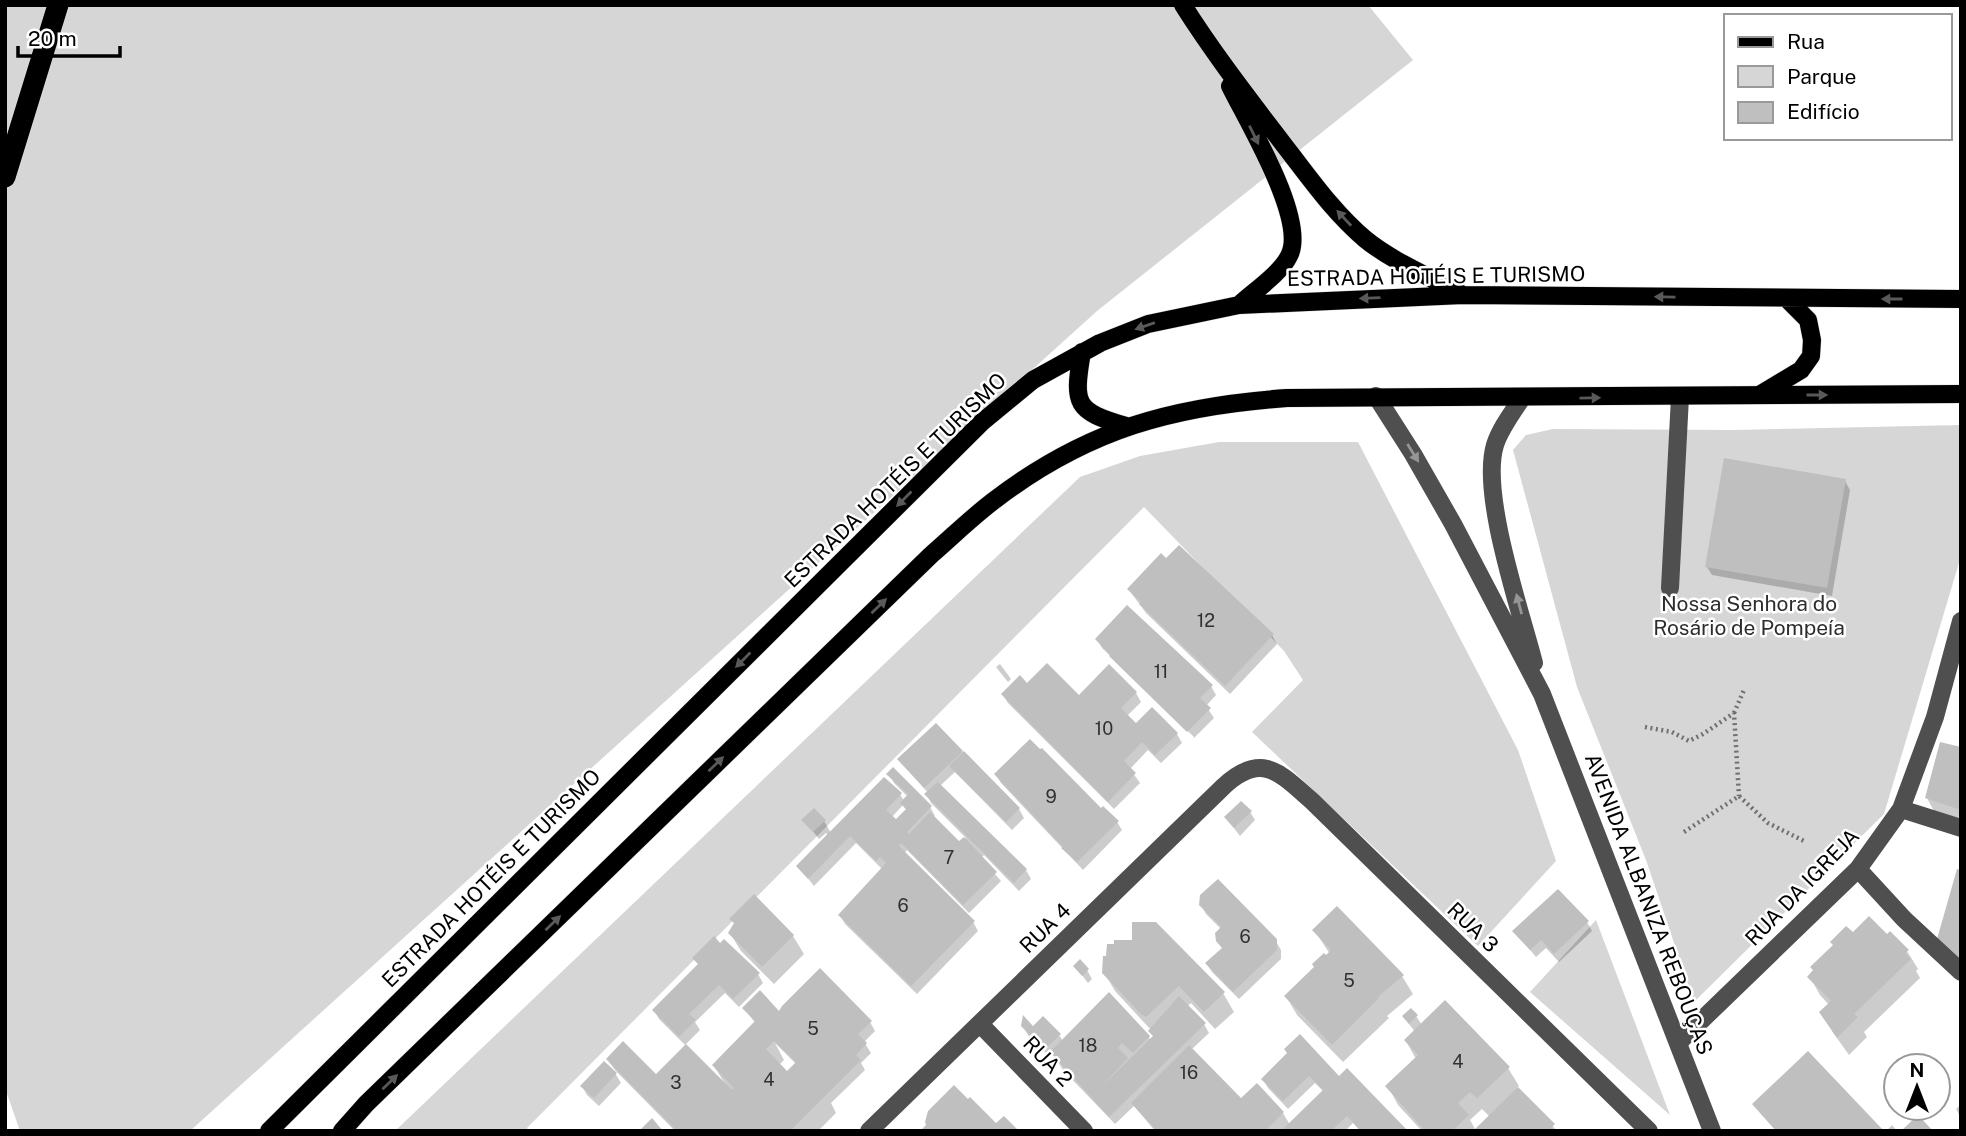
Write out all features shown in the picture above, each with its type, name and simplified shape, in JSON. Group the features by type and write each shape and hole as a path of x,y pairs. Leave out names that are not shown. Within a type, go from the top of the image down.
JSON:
{"highway":[{"path":"5,177 58,5"}],"main road":[{"path":"1183,5 1213,52 1321,193 1346,221 1366,240 1463,295"},
{"path":"1213,52 1281,191 1293,227 1290,255 1283,265 1239,305"},
{"name":"ESTRADA HOTÉIS E TURISMO","path":"269,1131 982,422 1033,380 1082,352 1148,324 1239,305 1463,295 1961,299"},
{"path":"1761,394 1801,370 1811,356 1812,340 1808,320 1787,299"},
{"path":"1082,352 1078,384 1081,405 1098,417 1126,426"},
{"path":"342,1131 376,1094 931,555 996,499 1083,445 1126,426 1170,414 1251,400 1376,396 1522,398 1961,394"}],"street":[{"name":"AVENIDA ALBANIZA REBOUÇAS","path":"1376,396 1454,524 1542,694 1712,1131"},
{"path":"1671,588 1680,397"},
{"name":"AVENIDA ALBANIZA REBOUÇAS","path":"1522,398 1494,447 1491,479 1499,530 1542,694"},
{"name":"RUA DA IGREJA","path":"1679,1042 1858,869 1901,809 1935,717 1961,621"},
{"name":"RUA 4","path":"869,1131 1234,776 1258,766"},
{"name":"RUA 3","path":"1258,766 1279,773 1312,801 1649,1131"},
{"path":"1901,809 1961,828"},
{"path":"1858,869 1904,919 1961,972"},
{"name":"RUA 2","path":"980,1024 1084,1131"}],"path":[{"path":"1744,690 1734,713 1739,796 1768,823 1806,842"},
{"path":"1644,727 1672,732 1689,741 1734,713"},
{"path":"1684,832 1739,796"}],"green space":[{"path":"5,5 1368,5 1413,60 1097,311 190,1131 20,1131 5,1088"},
{"name":"Nossa Senhora do Rosário de Pompeía","path":"1961,425 1961,556 1884,814 1694,1002 1646,860 1577,687 1513,450 1526,435 1553,429 1734,430"},
{"path":"1219,442 1358,442 1518,750 1556,861 1478,946 1252,732 1303,680 1284,651 1144,507 527,1128 529,1131 395,1131 1080,477 1140,456"},
{"path":"1596,920 1670,1115 1530,992"}],"building":[{"name":"Nossa Senhora do Rosário de Pompeía","path":"1724,458 1846,479 1827,588 1705,567"},
{"path":"1179,545 1274,634 1225,686 1139,604 1141,602 1127,589 1161,553 1166,558"},
{"path":"1127,605 1213,685 1200,698 1211,708 1187,732 1095,639"},
{"path":"1047,663 1079,695 1109,664 1137,692 1121,708 1136,723 1152,707 1178,733 1155,755 1142,742 1124,761 1136,773 1108,802 1001,694 1020,675 1027,683"},
{"path":"936,723 963,751 924,788 897,759"},
{"path":"1030,739 1101,808 1103,806 1119,821 1077,862 994,774"},
{"path":"1940,742 1961,747 1961,810 1925,798"},
{"path":"964,751 1020,808 1006,822 949,766"},
{"path":"893,767 932,806 907,832 909,834 930,812 959,841 964,837 997,872 963,905 901,843 899,846 975,921 911,986 838,915 886,863 880,857 876,861 850,836 808,879 796,866 884,777 902,793 886,810 896,819 906,809 900,803 908,794 886,774"},
{"path":"938,782 1027,869 1014,883 924,794"},
{"path":"1241,801 1252,811 1234,828 1224,817"},
{"path":"814,808 826,820 813,832 801,820"},
{"path":"1957,869 1961,870 1961,966 1937,939"},
{"path":"1218,879 1277,939 1277,950 1233,992 1205,963 1222,948 1216,941 1215,933 1221,927 1199,905 1200,895"},
{"path":"1558,889 1589,921 1554,954 1541,940 1530,950 1512,931"},
{"path":"754,894 794,935 762,967 728,933 734,923 729,919"},
{"path":"1337,906 1404,975 1378,997 1332,1045 1284,996 1314,967 1312,964 1331,950 1312,930"},
{"path":"1869,916 1887,934 1890,931 1909,950 1905,953 1911,959 1854,1014 1858,1017 1837,1038 1819,1012 1831,1001 1807,977 1813,970 1810,967 1833,945 1830,942 1846,926 1853,932"},
{"path":"1132,922 1156,922 1225,992 1204,1012 1179,986 1146,1017 1141,1014 1102,973 1107,944 1114,944 1114,940 1132,940"},
{"path":"714,936 720,943 724,939 760,973 733,999 719,985 689,1014 696,1020 679,1037 652,1010 698,964 692,958"},
{"path":"1080,959 1089,969 1082,976 1073,966"},
{"path":"820,968 872,1021 858,1034 867,1043 856,1055 861,1060 790,1131 677,1131 606,1059 623,1041 656,1074 686,1044 732,1090 734,1088 712,1065 755,1021 742,1008 760,990 779,1011","holes":["774,1041 796,1062 787,1071 766,1049"]},
{"path":"1109,992 1150,1036 1133,1053 1122,1043 1118,1048 1128,1058 1098,1090 1153,1036 1148,1031 1179,996 1206,1023 1109,1117 1050,1052"},
{"path":"1445,1000 1510,1067 1477,1098 1470,1092 1458,1103 1469,1115 1452,1131 1425,1131 1385,1086 1418,1055 1404,1040"},
{"path":"1411,1008 1418,1015 1409,1024 1402,1016"},
{"path":"1023,1015 1033,1026 1043,1016 1061,1034 1044,1050 1021,1026"},
{"path":"1300,1034 1339,1076 1347,1068 1408,1131 1361,1131 1347,1116 1331,1131 1287,1131 1284,1128 1323,1090 1309,1076 1283,1101 1261,1079 1287,1053 1284,1049"},
{"path":"1189,1045 1241,1098 1257,1083 1284,1112 1265,1131 1157,1131 1131,1103"},
{"path":"1808,1051 1884,1131 1776,1131 1752,1104"},
{"path":"604,1061 617,1073 594,1098 580,1086"},
{"path":"954,1085 996,1123 1004,1116 1019,1131 920,1131 926,1125 928,1111"},
{"path":"1518,1087 1555,1124 1551,1128 1553,1131 1473,1131"},
{"path":"652,1118 663,1131 639,1131"},
{"path":"1911,1122 1925,1122 1933,1131 1901,1131"}]}
